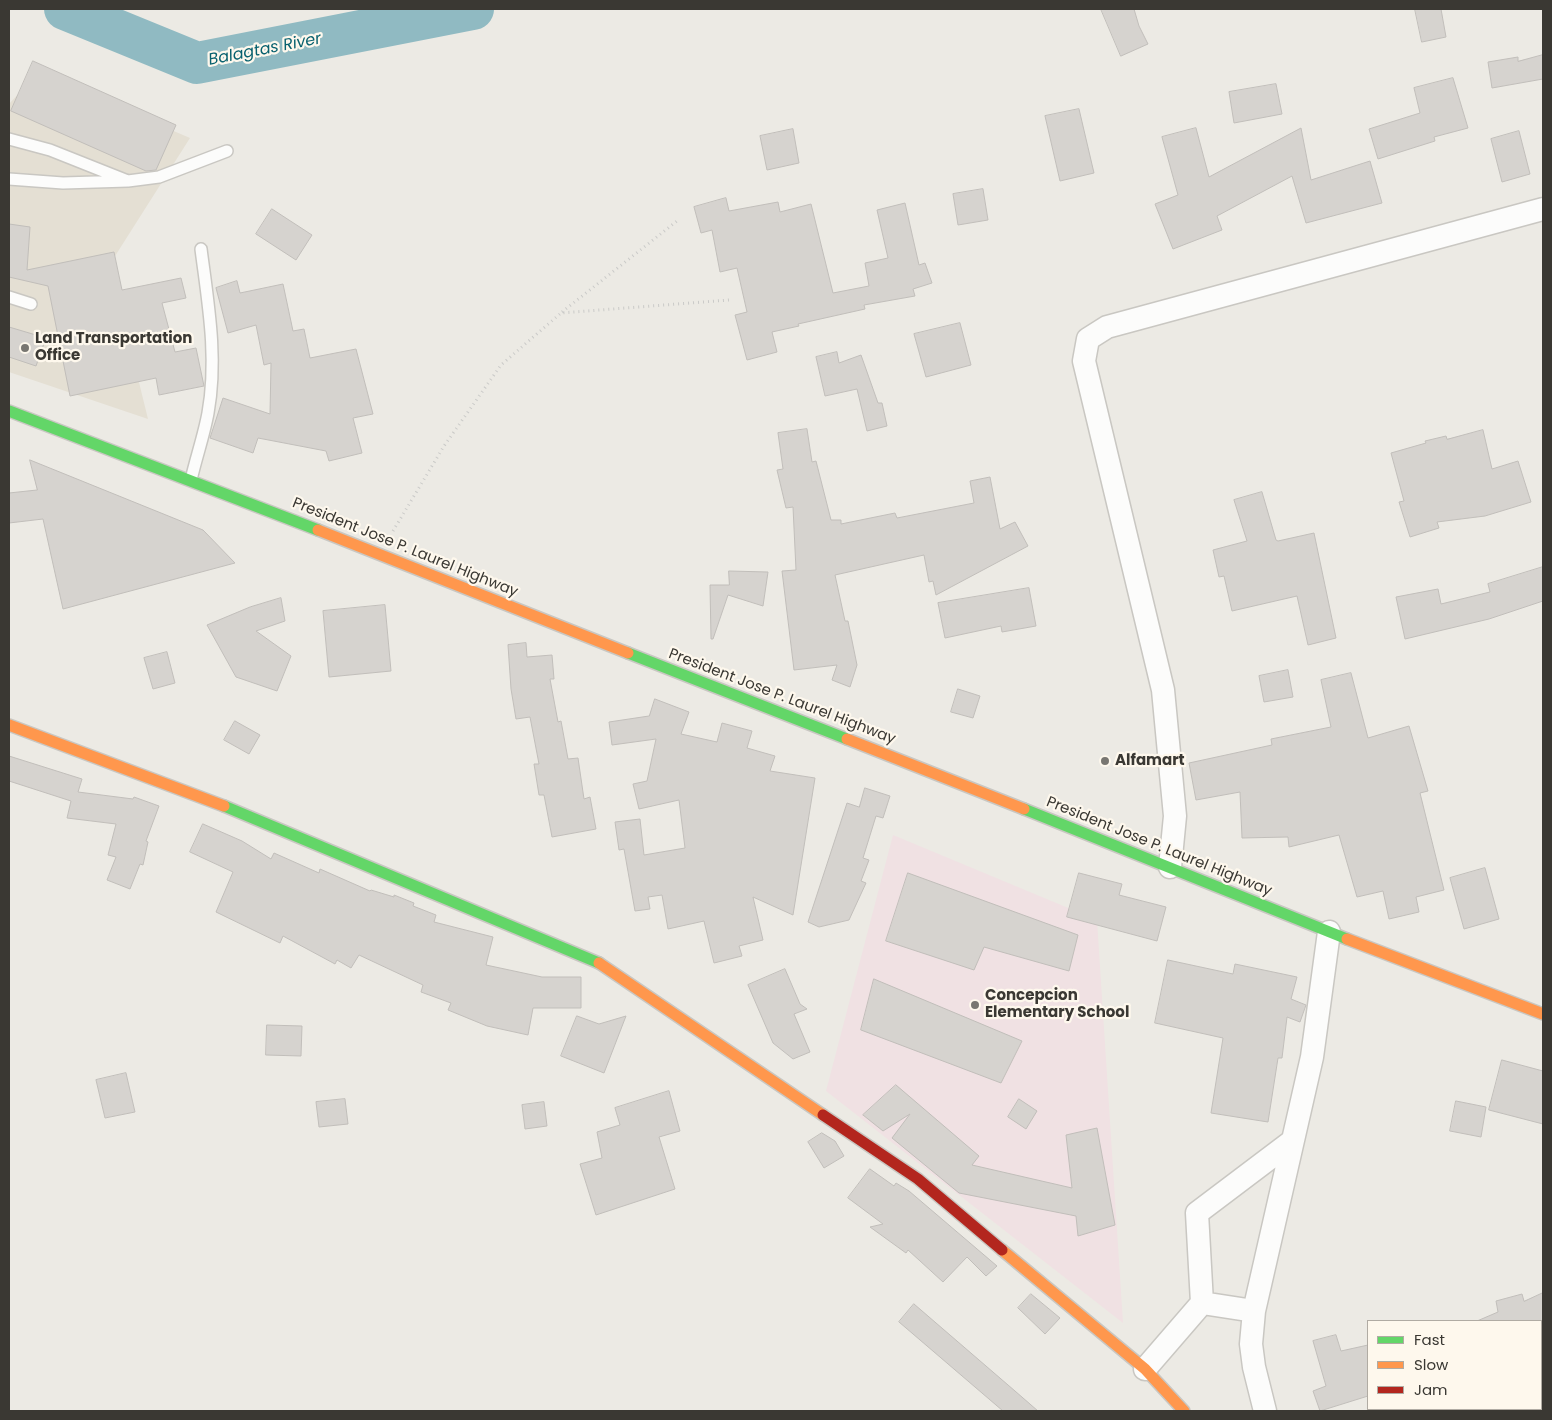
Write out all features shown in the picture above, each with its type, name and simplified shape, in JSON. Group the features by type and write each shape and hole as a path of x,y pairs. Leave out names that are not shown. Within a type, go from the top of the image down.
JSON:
{"main road":[{"name":"President Jose P. Laurel Highway","path":"9,411 379,553 1329,932 1543,1014"},
{"path":"9,725 245,814 592,958 918,1179 1145,1369 1184,1411"}],"street":[{"path":"1170,867 1175,816 1163,690 1084,360 1088,340 1107,328 1543,209"},
{"path":"1265,1411 1254,1367 1251,1344 1254,1311 1290,1142 1312,1057 1329,932"},
{"path":"1145,1369 1202,1303 1197,1214 1290,1142"},
{"path":"1202,1303 1254,1311"}],"lane":[{"path":"9,139 50,150 128,181"},
{"path":"9,179 63,183 128,181 159,177 227,151"},
{"path":"191,480 208,412 212,359 210,318 201,249"},
{"path":"9,297 31,304"}],"path":[{"path":"379,553 444,446 502,365 561,313 677,221"},
{"path":"561,313 729,300"}],"shaded area":[{"path":"38,73 190,138 110,264 148,419 9,372 9,104"},
{"name":"Concepcion Elementary School","path":"893,835 1097,920 1123,1323 826,1091"}],"building":[{"path":"1101,9 1134,9 1139,26 1148,44 1121,56"},
{"path":"1415,9 1441,9 1446,37 1422,42"},
{"path":"1543,55 1543,79 1492,88 1488,62 1518,57 1518,61"},
{"path":"33,61 176,125 156,170 146,171 11,111"},
{"path":"1453,78 1468,128 1434,137 1435,141 1378,159 1369,129 1420,113 1414,88"},
{"path":"1276,84 1282,114 1234,123 1229,92"},
{"path":"1079,109 1094,173 1060,181 1045,116"},
{"path":"1196,128 1209,177 1301,128 1311,180 1370,161 1382,203 1306,223 1292,176 1217,216 1222,230 1173,249 1155,204 1178,195 1162,137"},
{"path":"793,129 799,163 767,170 760,136"},
{"path":"1519,131 1530,174 1502,182 1491,139"},
{"path":"983,189 988,220 958,225 953,194"},
{"path":"726,198 729,211 778,202 780,212 811,204 833,293 869,286 865,263 888,258 877,210 905,203 919,265 925,263 932,283 913,289 915,296 864,305 865,309 798,324 799,326 772,332 777,352 747,360 735,315 747,312 737,268 720,272 712,230 701,233 694,207"},
{"path":"272,209 312,235 296,260 256,234"},
{"path":"9,224 30,227 27,270 114,252 122,290 181,278 186,298 162,303 175,352 196,348 204,386 159,395 156,378 70,396 48,286 9,277"},
{"path":"237,281 240,293 283,284 293,331 304,329 310,358 356,349 373,414 353,418 362,453 329,461 326,451 258,438 253,453 210,438 223,398 270,414 271,363 264,365 256,325 228,333 216,288"},
{"path":"960,323 971,365 926,377 914,334"},
{"name":"Land Transportation Office","path":"9,327 46,338 36,366 9,357"},
{"path":"837,352 839,363 861,355 878,403 882,403 887,426 867,431 857,389 825,396 816,357"},
{"path":"807,429 812,462 816,461 831,520 841,520 841,524 895,513 897,518 974,503 970,481 990,477 1000,529 1015,522 1028,546 936,595 933,581 929,582 924,555 835,575 845,621 848,621 857,665 850,687 832,680 837,665 794,670 782,571 796,570 793,507 786,508 777,470 783,469 778,433"},
{"path":"1483,430 1492,469 1518,461 1531,502 1485,516 1437,522 1439,528 1410,537 1399,502 1404,501 1391,453 1426,443 1425,441 1446,436 1447,439"},
{"path":"30,460 203,530 235,563 63,609 43,519 9,523 9,493 37,490"},
{"path":"1262,492 1276,540 1314,533 1336,638 1308,645 1297,596 1232,611 1224,576 1219,577 1213,550 1247,541 1234,500"},
{"path":"1543,567 1543,601 1489,619 1405,639 1396,597 1438,589 1441,604 1490,592 1488,584"},
{"path":"729,571 768,572 763,606 728,595 713,639 711,639 710,585 729,585"},
{"path":"1029,588 1036,626 1002,632 1001,626 945,638 938,603"},
{"path":"281,598 285,621 256,631 291,656 277,691 236,677 207,625 250,607"},
{"path":"385,605 391,671 329,677 323,611"},
{"path":"526,643 527,657 552,655 554,679 550,679 558,722 561,721 568,759 578,758 584,799 590,797 596,829 552,837 544,795 539,795 534,764 539,764 530,717 516,719 511,689 508,645"},
{"path":"167,652 175,683 153,689 144,658"},
{"path":"1288,670 1293,697 1264,702 1259,676"},
{"path":"1351,673 1368,738 1409,726 1428,791 1420,793 1444,890 1416,897 1419,912 1389,919 1383,891 1357,897 1339,835 1289,847 1288,837 1242,838 1240,792 1196,800 1189,763 1272,745 1271,739 1331,727 1321,680"},
{"path":"958,689 980,696 973,718 951,712"},
{"path":"655,699 689,712 681,734 717,742 722,723 752,731 747,748 775,756 770,771 815,778 793,915 753,897 763,940 739,946 742,956 714,963 704,921 668,929 662,895 648,897 650,909 635,911 624,849 619,850 615,822 640,819 644,855 685,848 679,800 639,809 633,784 647,781 656,739 612,745 609,722 649,716"},
{"path":"235,721 260,735 249,754 224,740"},
{"path":"9,756 82,779 78,792 133,799 134,797 159,806 146,841 148,842 143,865 140,864 130,889 107,880 116,857 108,855 116,824 67,818 71,801 9,781"},
{"path":"865,788 890,796 883,818 876,816 863,858 869,860 861,881 866,883 849,920 819,927 808,922 847,803 859,807"},
{"path":"203,824 242,841 271,859 274,853 319,873 320,869 370,891 394,897 394,895 414,903 413,906 436,915 434,922 493,937 486,965 542,977 581,977 581,1008 533,1008 528,1035 487,1026 448,1010 451,1003 421,992 423,985 359,955 351,968 337,960 335,964 283,936 280,943 216,912 233,872 190,852"},
{"path":"1485,868 1499,919 1464,929 1450,878"},
{"path":"908,873 1078,935 1069,971 984,947 974,970 886,941"},
{"path":"1079,873 1122,884 1119,895 1166,907 1157,941 1067,917"},
{"path":"1168,960 1233,974 1235,964 1297,977 1291,999 1306,1005 1300,1022 1287,1017 1282,1058 1278,1058 1268,1122 1211,1113 1223,1038 1155,1023"},
{"path":"785,969 800,1004 807,1009 794,1014 810,1052 793,1059 773,1043 748,985"},
{"path":"874,979 1022,1041 1001,1083 861,1030"},
{"path":"577,1016 599,1024 626,1016 604,1073 561,1056"},
{"path":"267,1025 302,1026 301,1056 266,1055"},
{"path":"1502,1060 1543,1071 1543,1124 1489,1110"},
{"path":"126,1073 135,1112 105,1118 96,1080"},
{"path":"896,1085 979,1156 972,1165 1072,1188 1066,1135 1097,1128 1115,1225 1078,1236 1076,1216 959,1193 892,1138 910,1114 883,1131 863,1115"},
{"path":"669,1091 680,1131 659,1137 675,1189 596,1215 580,1164 602,1158 597,1132 620,1125 615,1108"},
{"path":"345,1099 348,1124 319,1127 316,1102"},
{"path":"1019,1099 1037,1111 1026,1129 1008,1117"},
{"path":"1456,1101 1486,1107 1481,1137 1450,1131"},
{"path":"544,1102 547,1126 525,1129 522,1105"},
{"path":"822,1133 835,1141 844,1156 824,1168 808,1142"},
{"path":"870,1169 894,1186 896,1183 909,1191 997,1266 986,1276 967,1257 943,1282 908,1250 906,1253 870,1227 883,1224 848,1198"},
{"path":"1543,1293 1543,1321 1479,1320 1498,1312 1496,1301 1522,1294 1524,1301"},
{"path":"1031,1294 1060,1318 1045,1334 1018,1308"},
{"path":"914,1304 1038,1411 1003,1411 899,1322"},
{"path":"1336,1335 1341,1351 1367,1345 1367,1396 1320,1411 1313,1391 1326,1386 1313,1341"}],"waterway":[{"name":"Balagtas River","path":"65,9 197,63 473,9"}],"traffic: fast":[{"path":"9,411 318,530"},
{"path":"628,653 847,739"},
{"path":"224,806 599,963"},
{"path":"1024,809 1347,939"}],"traffic: slow":[{"path":"318,530 628,653"},
{"path":"9,725 224,806"},
{"path":"847,739 1024,809"},
{"path":"1347,939 1543,1014"},
{"path":"599,963 823,1115"},
{"path":"1002,1250 1145,1369 1184,1411"}],"traffic: jam":[{"path":"823,1115 918,1179 1002,1250"}],"place":[{"name":"Land Transportation Office","path":"25,348"},
{"name":"Alfamart","path":"1105,761"},
{"name":"Concepcion Elementary School","path":"975,1005"}]}
